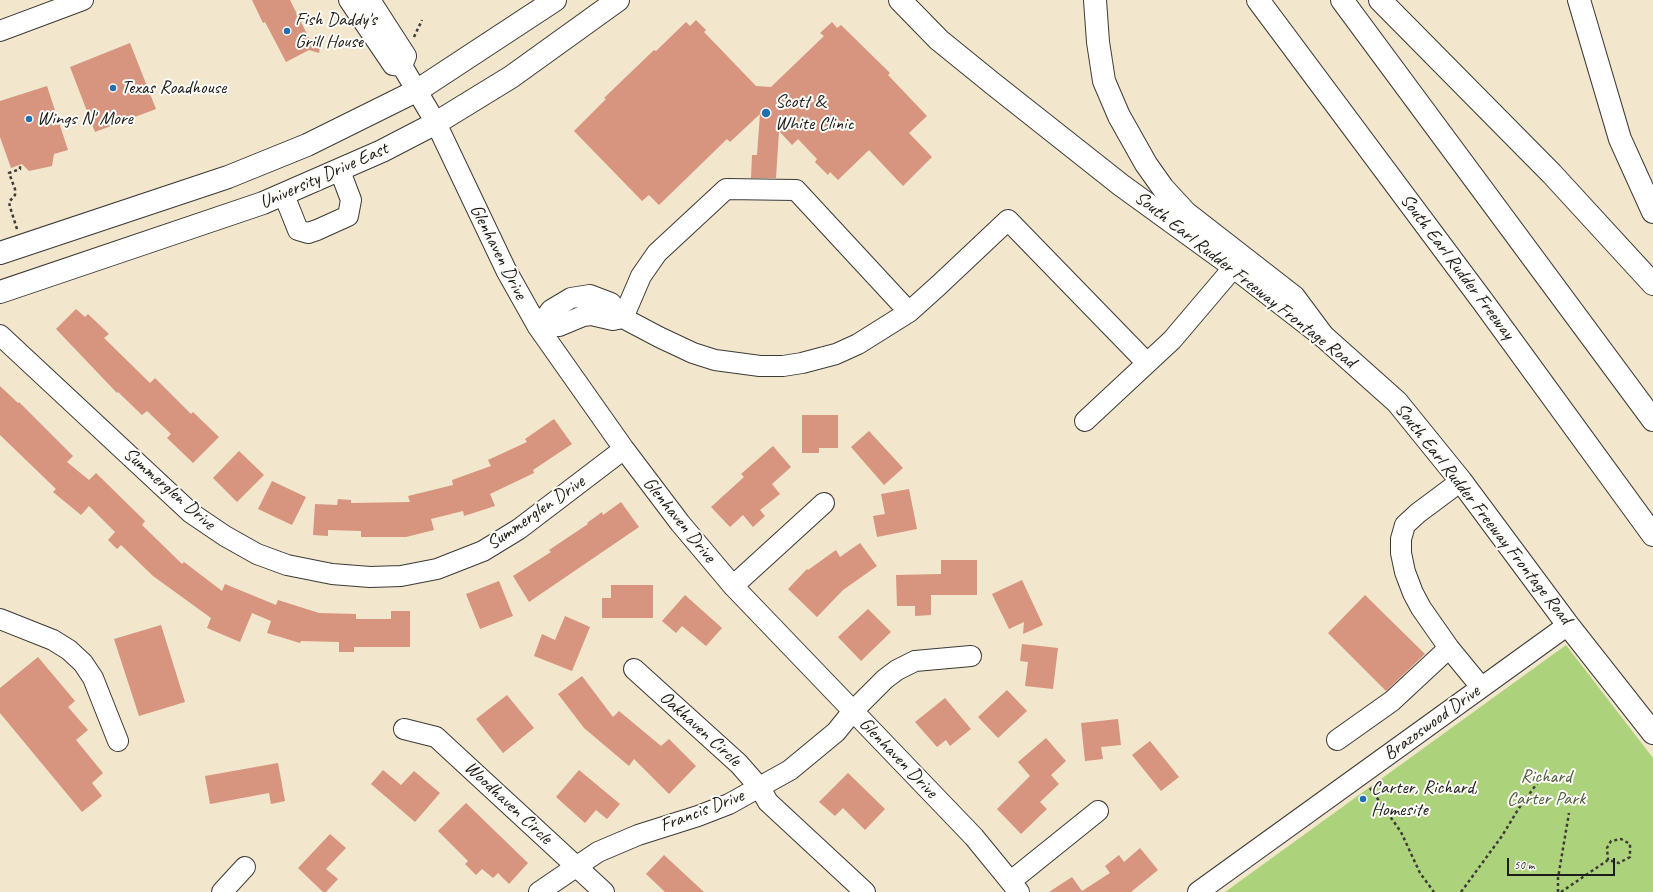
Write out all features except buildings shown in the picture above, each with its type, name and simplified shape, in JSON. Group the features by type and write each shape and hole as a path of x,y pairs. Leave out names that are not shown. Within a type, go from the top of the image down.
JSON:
{"main road":[{"name":"University Drive East","path":"0,253 255,166 307,146 418,90 554,0"},
{"name":"University Drive East","path":"0,292 110,256 284,195 340,171 436,123 511,77 618,0"},
{"name":"South Earl Rudder Freeway Frontage Road","path":"900,0 939,40 992,83 1121,185 1234,267 1323,336 1397,402 1461,481 1568,625 1653,733"},
{"path":"1095,0 1098,42 1104,81 1119,116 1146,164 1163,188 1186,213 1294,297 1323,336"},
{"name":"South Earl Rudder Freeway","path":"1258,0 1484,303 1653,535"},
{"path":"1342,0 1653,420"},
{"path":"1380,0 1552,174 1653,284"},
{"path":"1579,0 1620,140 1653,212"}],"street":[{"path":"0,31 83,0"},
{"path":"349,0 393,65 402,66 406,56 370,0"},
{"name":"Glenhaven Drive","path":"402,66 418,90 436,123 506,270 538,327 624,449 680,523 733,586 974,837 1015,886"},
{"path":"284,195 298,230 308,233 317,230 348,216 351,200 340,171"},
{"path":"623,318 641,276 657,253 726,189 796,190 909,312"},
{"path":"538,327 559,326 583,316 591,315 613,320 623,318 686,350 715,360 738,364 783,366 807,362 836,354 858,344 909,312 1008,220 1147,363"},
{"path":"1085,421 1186,324 1234,267"},
{"name":"Summerglen Drive","path":"0,335 191,513 225,536 257,554 288,565 332,574 370,577 401,576 437,569 483,551 519,529 624,449"},
{"path":"1461,481 1418,513 1405,525 1401,539 1401,553 1405,572 1413,593 1449,648 1481,688"},
{"path":"733,586 824,504"},
{"path":"0,619 53,640 69,650 83,664 94,678 118,741"},
{"name":"Brazoswood Drive","path":"1198,892 1568,625"},
{"path":"1337,740 1392,701 1449,648"},
{"name":"Francis Drive","path":"539,892 598,852 625,840 729,804 790,770 820,747 836,732 853,711 885,679 897,670 915,661 971,656"},
{"name":"Oakhaven Circle","path":"634,670 739,764 760,788 768,802 865,892"},
{"name":"Woodhaven Circle","path":"404,729 436,737 604,892"},
{"path":"1015,886 1098,811"},
{"path":"222,892 244,867"}],"path":[{"path":"412,42 422,20"},
{"path":"17,229 10,207 10,202 15,195 15,189 9,173 20,168 20,165"},
{"path":"1362,774 1401,832 1420,873 1434,892"},
{"path":"1461,892 1498,842 1519,808 1544,774"},
{"path":"1558,892 1558,878 1569,813"},
{"path":"1561,892 1608,860 1619,863 1630,857 1630,844 1621,839 1611,841 1607,848 1608,860"}],"green space":[{"name":"Richard Carter Park","path":"1566,645 1653,758 1653,892 1225,892"}],"place":[{"name":"Fish Daddy's Grill House","path":"287,31"},
{"name":"Texas Roadhouse","path":"113,88"},
{"name":"Scott & White Clinic","path":"766,113"},
{"name":"Wings N' More","path":"29,119"},
{"name":"Carter, Richard, Homesite","path":"1363,799"}]}
